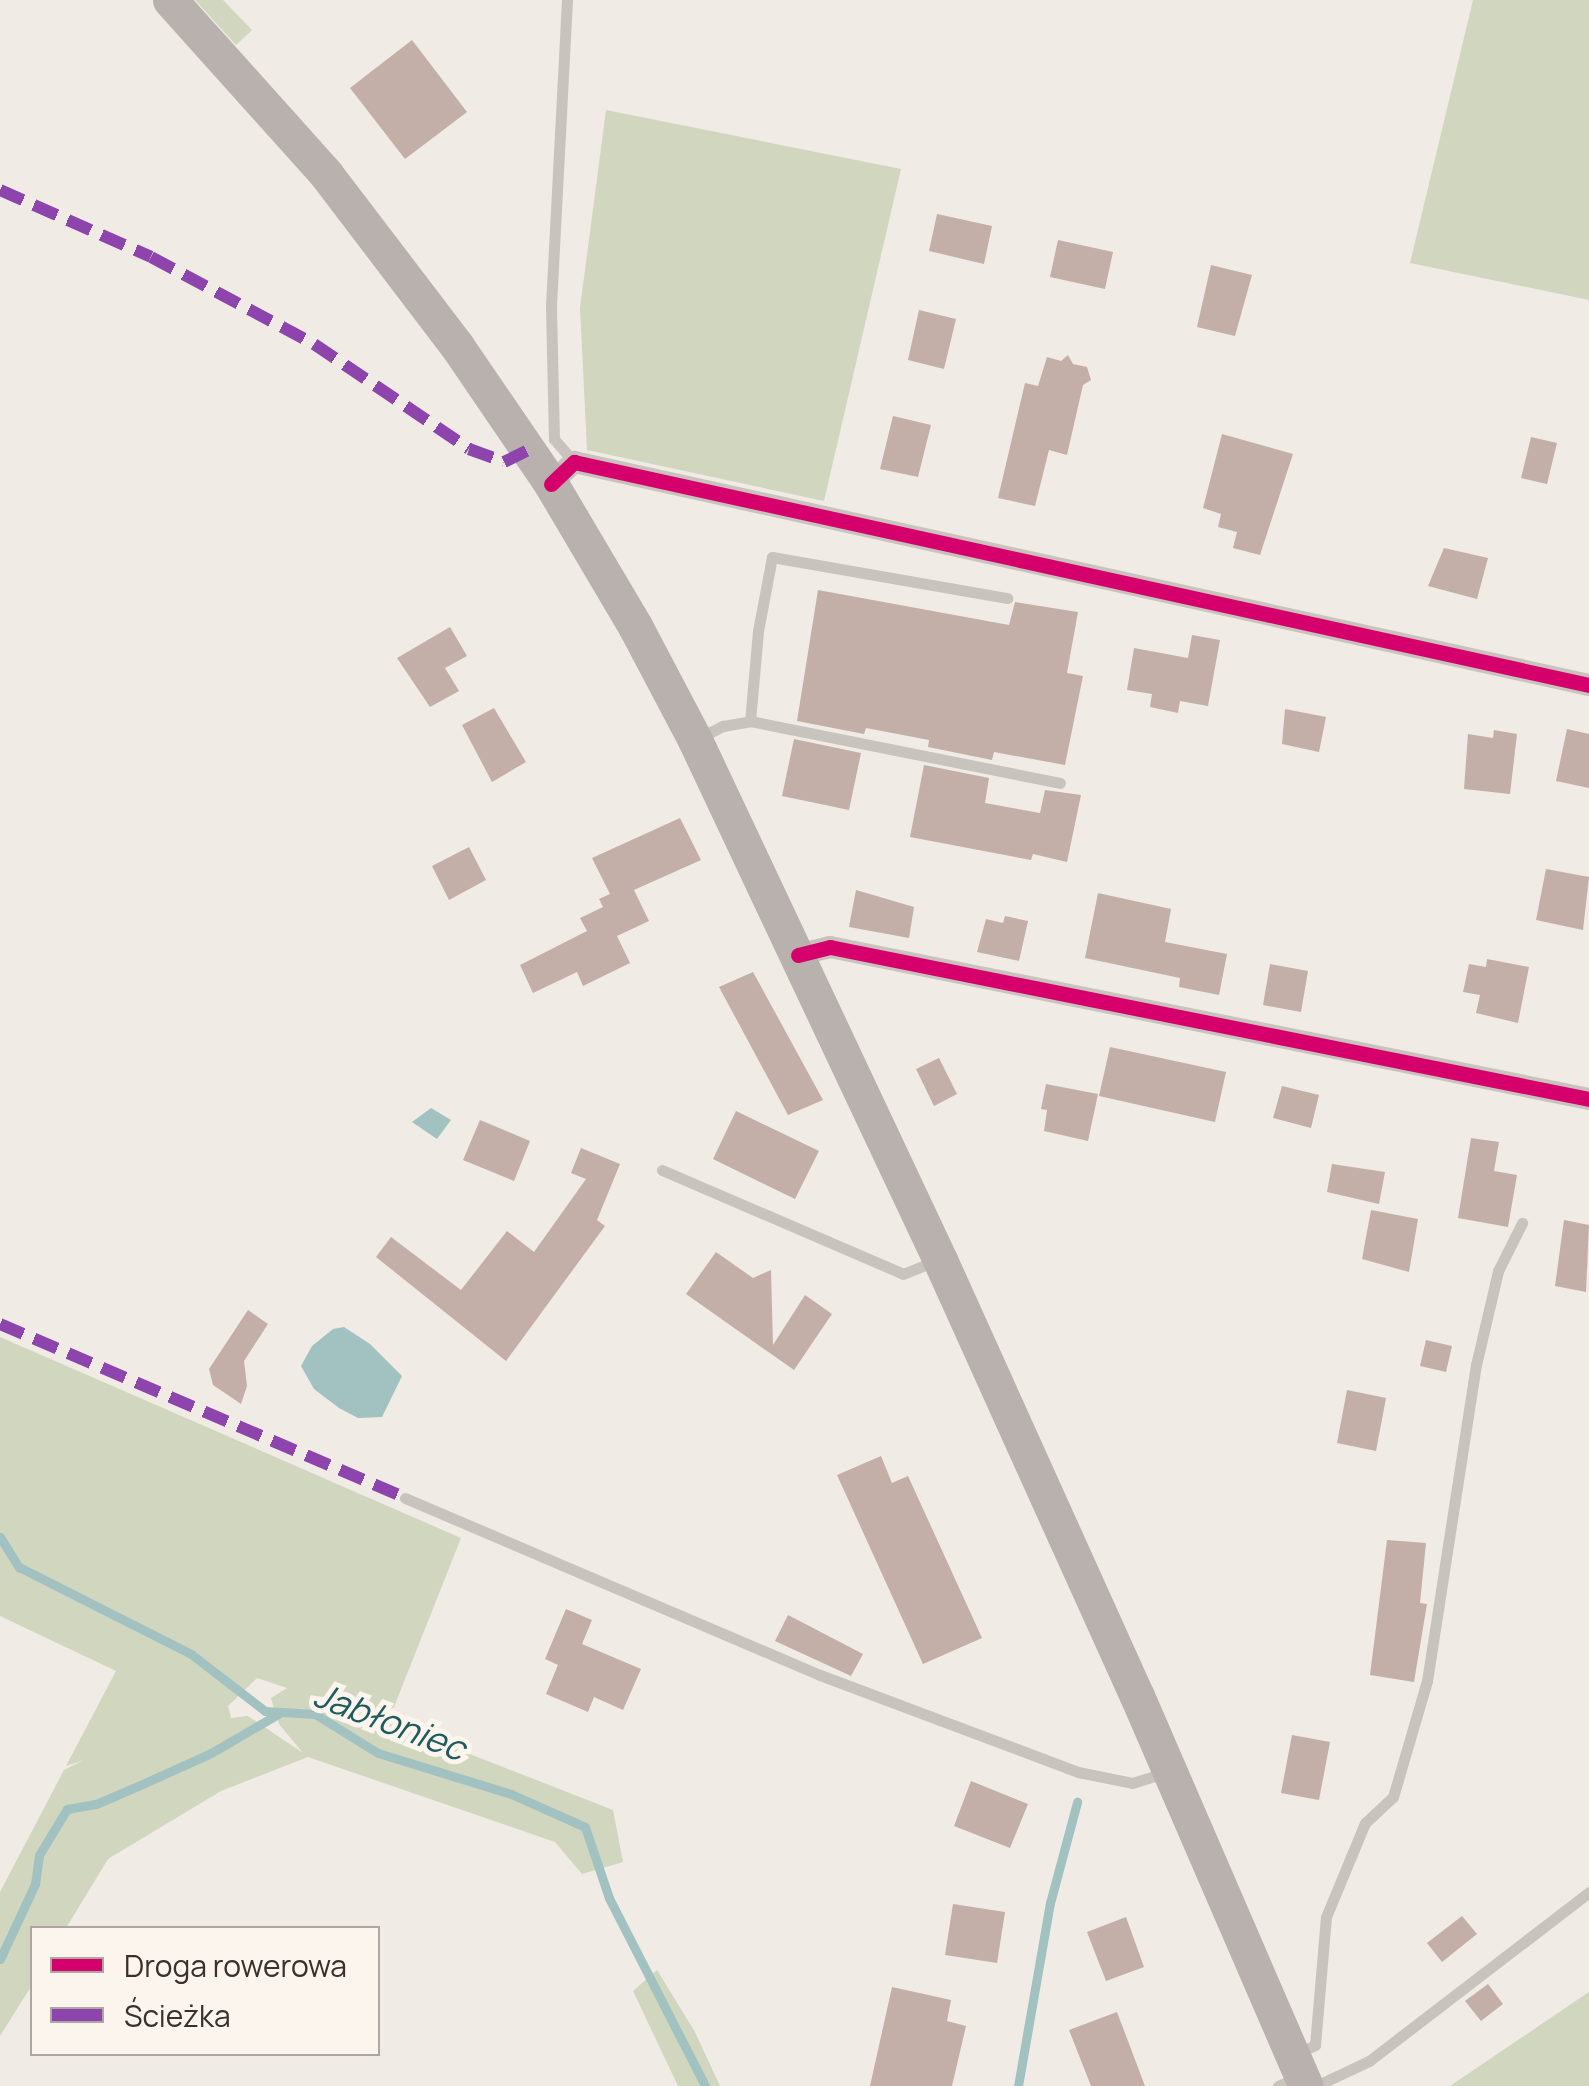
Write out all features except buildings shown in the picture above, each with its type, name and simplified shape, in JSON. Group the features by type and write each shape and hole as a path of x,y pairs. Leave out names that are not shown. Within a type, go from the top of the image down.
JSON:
{"main road":[{"path":"170,0 326,174 456,346 562,473 626,610 696,740 940,1260 1169,1772 1299,2078"}],"street":[{"path":"562,473 1589,685"},
{"path":"798,955 830,946 1589,1099"}],"lane":[{"path":"562,473 554,439 551,308 567,0"},
{"path":"750,721 758,631 772,557 1007,598"},
{"path":"696,740 723,726 750,721 1060,783"},
{"path":"662,1170 903,1274 940,1260"},
{"path":"1299,2078 1315,2046 1326,1917 1365,1823 1393,1797 1427,1680 1476,1365 1498,1271 1522,1223"},
{"path":"405,1498 820,1675 1078,1772 1132,1783 1169,1772"},
{"path":"1299,2078 1369,2060 1589,1892"}],"green space":[{"path":"195,0 223,0 252,30 236,45"},
{"path":"1473,0 1589,0 1589,300 1410,263"},
{"path":"606,110 901,169 824,501 587,450 580,308"},
{"path":"0,1337 461,1538 388,1722 613,1810 623,1862 582,1874 555,1842 308,1757 221,1791 108,1859 67,1926 30,1926 30,1988 0,2036 0,1892 64,1770 84,1760 66,1766 116,1671 0,1616","holes":["257,1678 287,1688 271,1698 279,1724 303,1753 248,1716 231,1718 228,1706"]},
{"path":"657,1970 695,2032 720,2086 678,2086 633,1991"},
{"path":"1589,1992 1589,2086 1450,2086"}],"water":[{"path":"431,1108 451,1120 437,1139 412,1122"},
{"path":"344,1327 370,1344 402,1376 382,1417 358,1418 339,1408 314,1389 301,1366 312,1346 333,1329"}],"waterway":[{"name":"Jabłoniec","path":"0,1537 19,1567 191,1654 265,1711 315,1714 378,1753 511,1794 585,1827 609,1898 705,2086"},
{"name":"Jabłoniec","path":"0,1959 35,1884 39,1855 67,1809 96,1804 138,1786 211,1753 278,1714"},
{"path":"1018,2086 1050,1903 1077,1802"}],"marked path":[{"path":"0,190 151,257 314,344 469,449 504,462 529,450"},
{"path":"0,1324 405,1498"}],"cycle path":[{"path":"551,484 574,462 1589,685"},
{"path":"798,955 830,947 1589,1099"}]}
